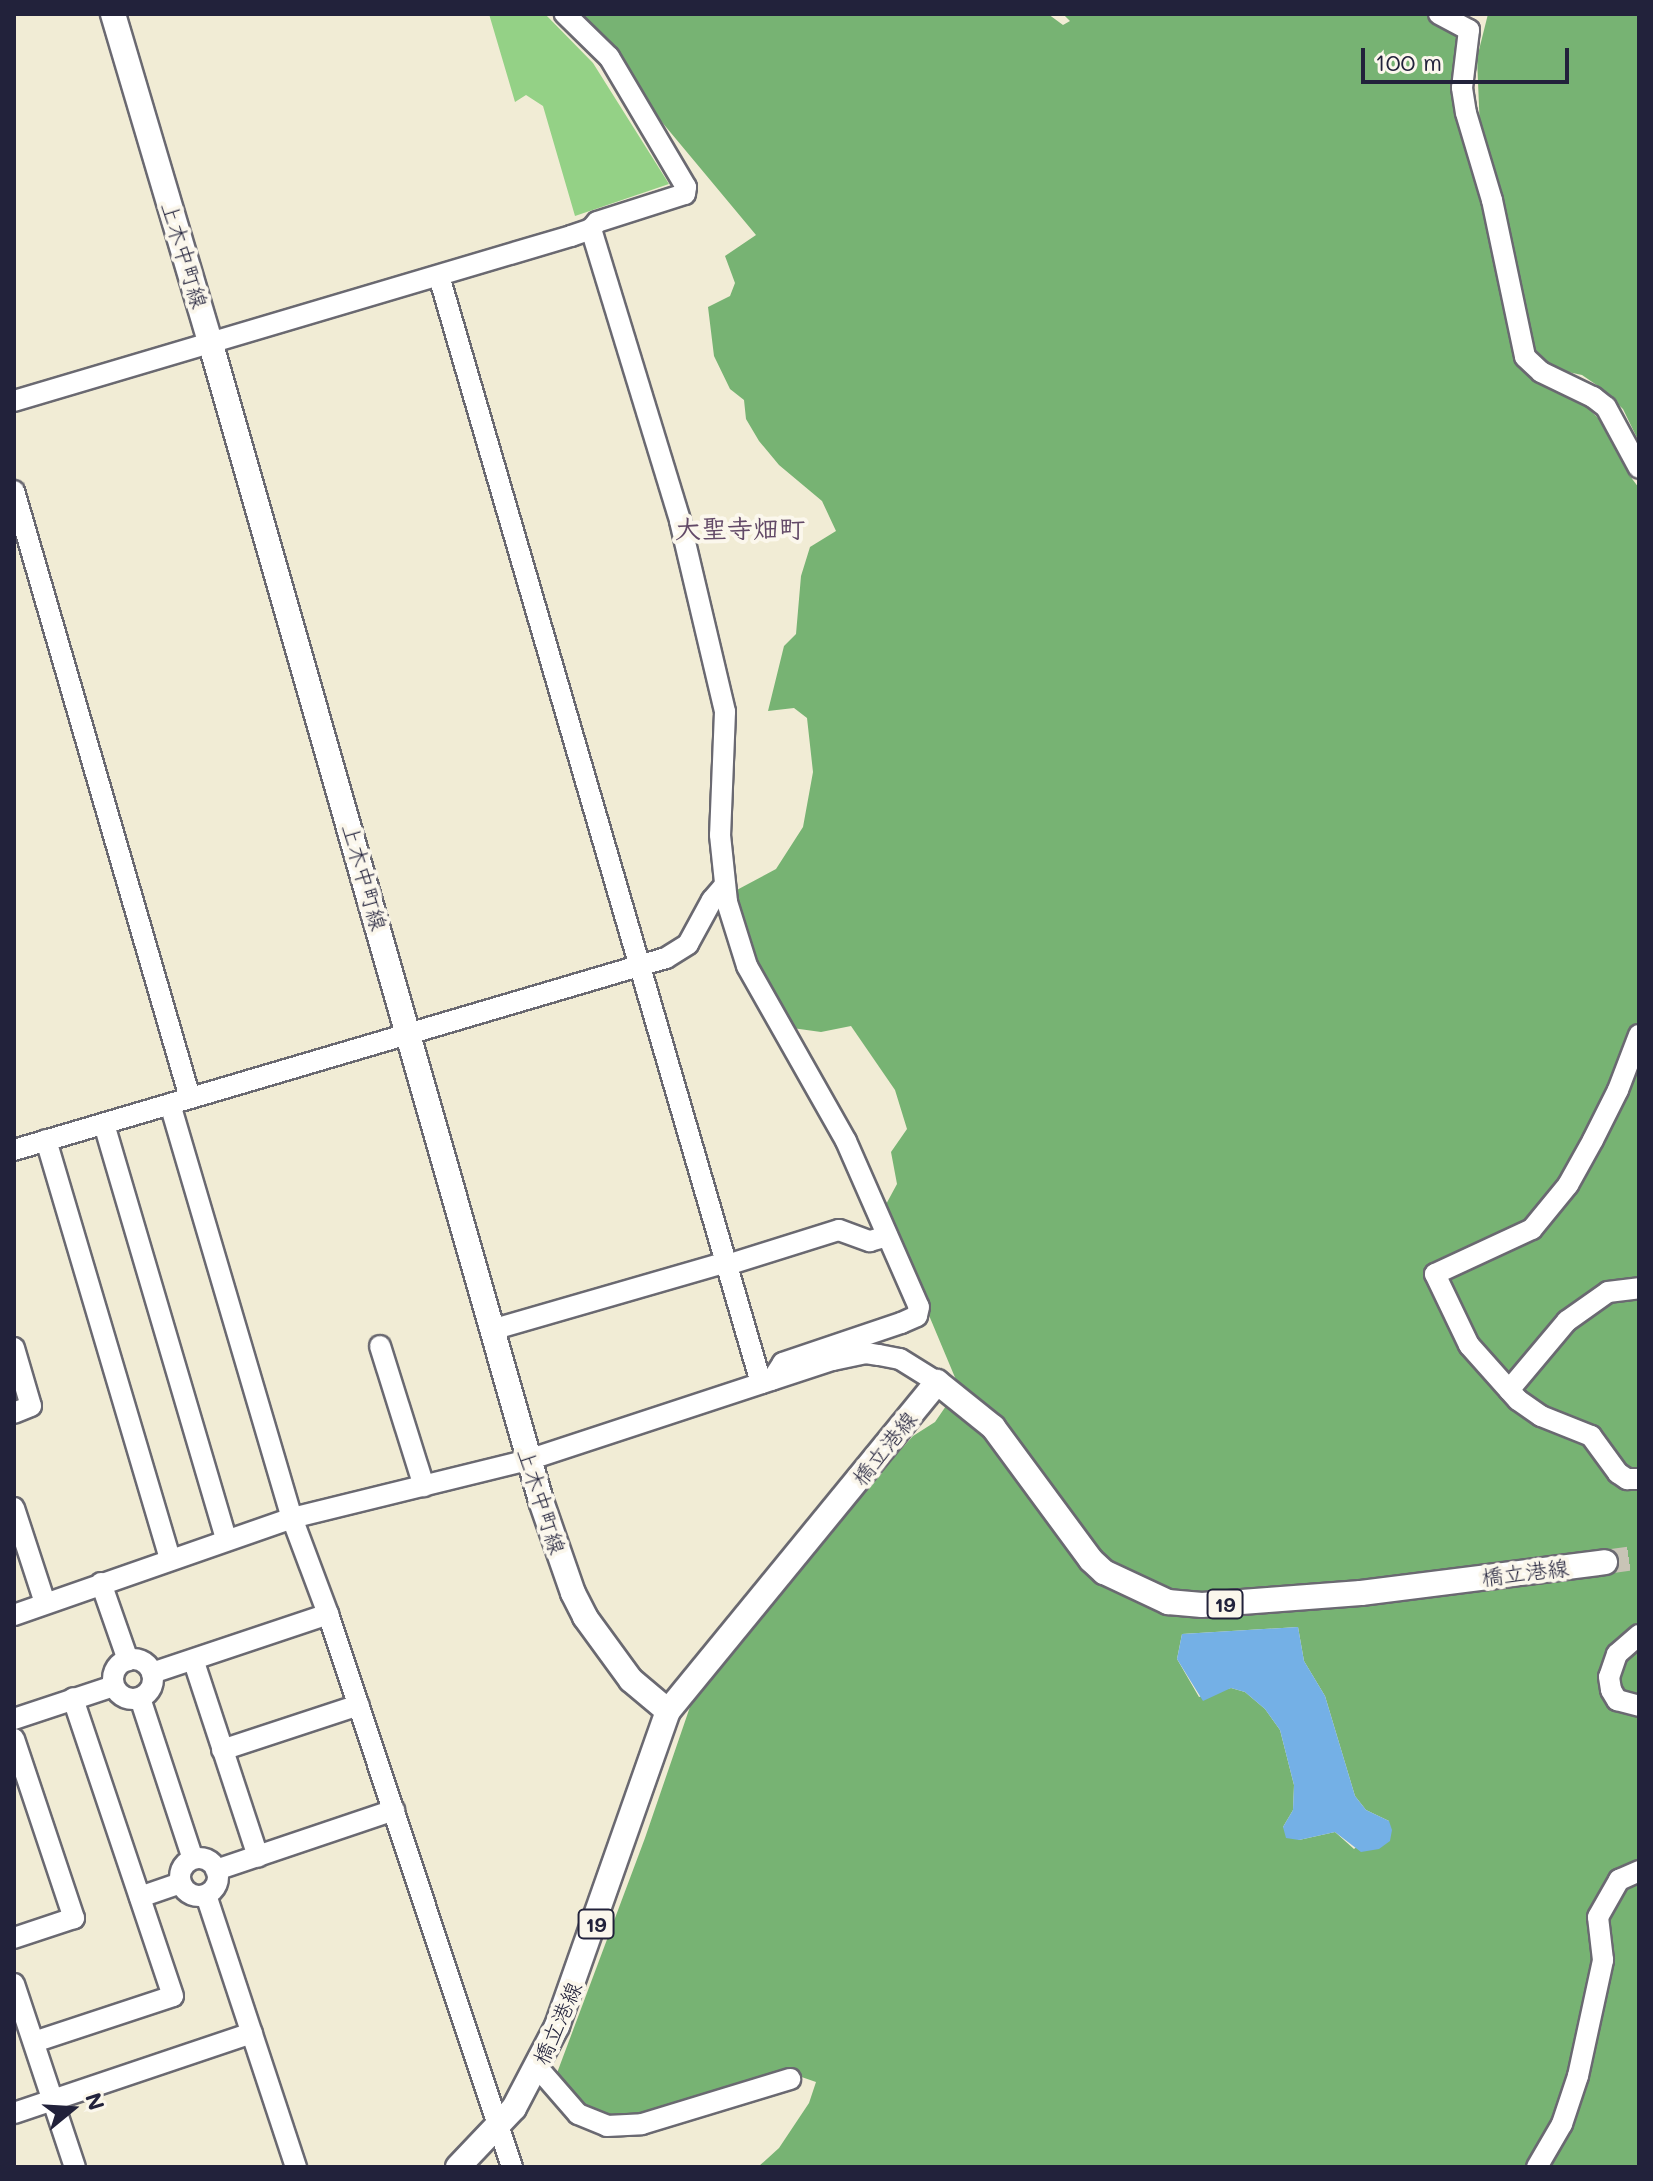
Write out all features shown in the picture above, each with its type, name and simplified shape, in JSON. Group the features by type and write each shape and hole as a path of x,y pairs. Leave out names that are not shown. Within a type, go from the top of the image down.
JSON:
{"main road":[{"name":"上木中町線","path":"113,14 410,1034 528,1460 573,1593 585,1617 631,1680 668,1711"},
{"name":"橋立港線","path":"458,2167 500,2125 538,2068 584,1958 668,1711 937,1382 993,1427 1091,1560 1104,1572 1168,1602 1202,1605 1361,1593 1605,1562"}],"street":[{"path":"14,401 439,276 591,229 597,222 685,194 686,187 609,57 565,14"},
{"path":"1439,14 1469,30 1462,88 1466,113 1492,200 1525,357 1541,372 1593,397 1606,407 1639,468"},
{"path":"591,229 680,521 725,712 720,835 727,902 747,966 846,1141 917,1298 917,1316 783,1363 766,1382"},
{"path":"439,276 726,1264 766,1382"},
{"path":"14,491 190,1098"},
{"path":"14,1150 640,967 688,944 712,900 725,885"},
{"path":"1639,1035 1618,1090 1593,1140 1568,1185 1532,1229 1435,1274 1469,1345 1509,1390 1530,1410 1591,1436 1618,1473 1627,1479 1639,1479"},
{"path":"170,1104 292,1518 359,1705 512,2167"},
{"path":"104,1124 226,1539"},
{"path":"46,1140 170,1558"},
{"path":"491,1330 839,1230 870,1241 887,1236"},
{"path":"1509,1390 1567,1321 1608,1292 1639,1288"},
{"path":"380,1346 424,1486"},
{"path":"14,1348 31,1406 14,1413"},
{"path":"14,1615 170,1558 292,1518 528,1460 766,1382 866,1353 900,1359 937,1382"},
{"path":"14,1508 45,1603"},
{"path":"101,1583 128,1660"},
{"path":"152,1673 194,1662 328,1614"},
{"path":"1639,1635 1617,1654 1609,1677 1617,1700 1639,1706"},
{"path":"128,1660 141,1661 152,1673 151,1690 140,1698 122,1696 114,1686 117,1668 128,1660"},
{"path":"194,1662 258,1857"},
{"path":"14,1719 114,1686"},
{"path":"34,2042 173,1996 73,1698"},
{"path":"140,1698 193,1859"},
{"path":"222,1750 359,1705"},
{"path":"14,1739 74,1918 14,1938"},
{"path":"216,1870 394,1810"},
{"path":"193,1859 206,1859 216,1870 215,1886 206,1895 194,1895 181,1883 183,1866 193,1859"},
{"path":"1537,2167 1562,2124 1578,2076 1603,1960 1598,1917 1619,1880 1639,1871"},
{"path":"140,1897 181,1883"},
{"path":"206,1895 296,2167"},
{"path":"14,1984 75,2167"},
{"path":"14,2113 252,2033"},
{"path":"538,2068 578,2114 595,2124 621,2127 709,2106 790,2079"}],"green space":[{"path":"489,14 545,14 593,63 669,184 575,216 543,106 526,95 515,102"},
{"path":"580,14 1048,14 1063,25 1070,21 1063,14 1454,16 1458,56 1452,100 1501,283 1507,329 1525,371 1580,400 1619,439 1630,476 1639,488 1639,2167 758,2167 779,2148 809,2103 816,2082 790,2073 651,2117 591,2118 565,2090 557,2073 645,1838 692,1701 869,1485 913,1436 935,1422 959,1387 884,1208 897,1184 891,1152 907,1129 895,1090 851,1026 821,1032 785,1027 755,966 733,892 776,869 803,827 813,772 807,718 794,708 768,711 784,646 796,634 801,576 810,547 836,531 822,501 779,465 759,441 746,419 744,400 730,389 714,356 708,307 730,296 735,283 725,256 756,235 656,115 616,53","holes":["1298,1627 1304,1661 1325,1696 1355,1796 1366,1810 1389,1821 1354,1849 1335,1832 1299,1840 1283,1827 1293,1810 1294,1785 1280,1730 1265,1709 1245,1692 1231,1688 1199,1697 1177,1659 1182,1634"]},
{"path":"1488,14 1639,14 1639,442 1623,409 1601,388 1582,375 1554,369 1532,346 1480,130 1477,58"}],"water":[{"path":"1298,1627 1304,1661 1325,1696 1355,1796 1366,1810 1389,1821 1392,1830 1390,1841 1379,1849 1361,1852 1335,1832 1299,1840 1286,1838 1283,1827 1293,1810 1294,1785 1280,1730 1265,1709 1245,1692 1231,1688 1203,1701 1177,1659 1182,1634"}],"tunnel":[{"path":"1605,1562 1639,1557"}],"district":[{"name":"大聖寺畑町","path":"740,529"}]}
